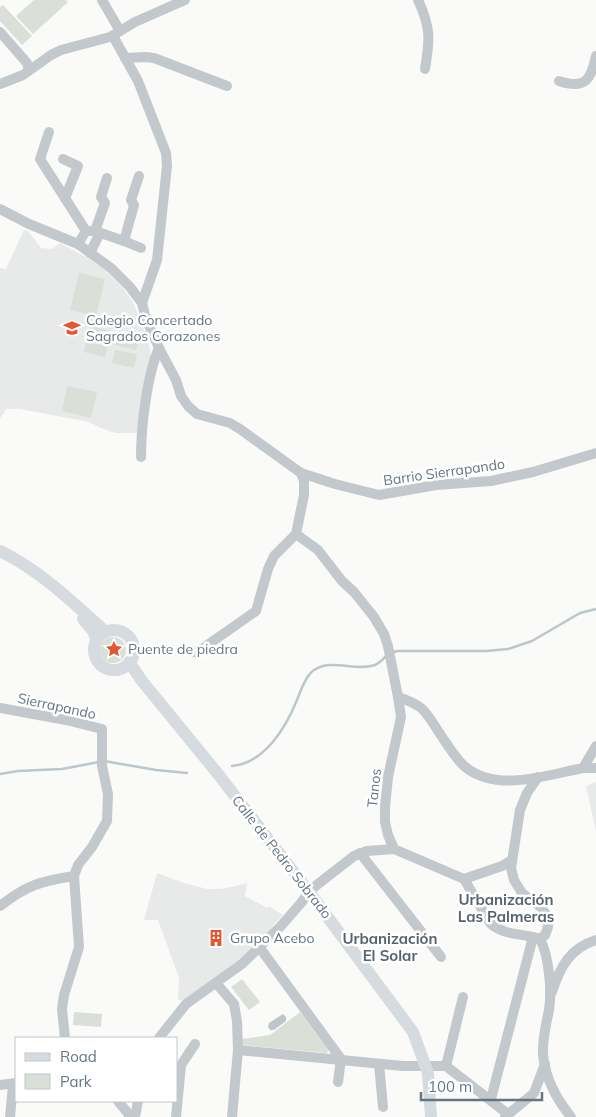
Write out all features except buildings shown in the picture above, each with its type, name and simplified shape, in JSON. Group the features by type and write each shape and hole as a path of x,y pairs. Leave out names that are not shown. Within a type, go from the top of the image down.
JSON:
{"main road":[{"path":"0,551 32,569 55,586 101,636"},
{"path":"0,559 50,591 101,636"},
{"path":"119,630 130,638 134,650 126,665 111,669 100,663 94,652 101,636 119,630"},
{"name":"Calle de Pedro Sobrado","path":"126,665 142,681 218,774 413,1032 430,1090 431,1117"},
{"name":"Calle de Pedro Sobrado","path":"423,1067 424,1117"}],"street":[{"path":"102,0 125,58 138,82 166,153 167,166 157,260 142,303"},
{"path":"418,0 426,18 430,40 425,69"},
{"path":"0,84 23,75 61,50 100,41 180,1"},
{"path":"0,32 27,63 29,70"},
{"path":"560,81 578,85 584,82 593,71 596,56"},
{"path":"125,58 154,58 227,86"},
{"path":"49,132 40,159 65,198 94,232 141,248"},
{"path":"63,159 78,166 65,198"},
{"path":"124,241 134,205 131,200 138,176"},
{"path":"90,253 94,232 104,203 101,197 107,178"},
{"name":"Barrio Sierrapando","path":"0,210 78,244 111,268 130,287 142,303 146,319 176,380 181,396 188,406 197,414 240,429 301,473 379,495 436,485 491,481 533,472 596,453"},
{"path":"78,244 94,232"},
{"path":"141,457 141,435 151,372 154,358 159,348"},
{"path":"196,653 256,611 268,569 274,556 296,534 304,494 304,481 301,473"},
{"name":"Tanos","path":"296,534 318,550 342,581 374,616 384,634 390,651 400,717 388,777 385,822 394,849"},
{"path":"398,696 416,702 428,714 463,764 478,774 510,781 583,768 596,768"},
{"name":"Sierrapando","path":"0,708 102,729 103,761 108,794 107,821 92,847 78,865 74,876"},
{"path":"583,768 596,746"},
{"path":"160,1037 186,1004 242,964 296,910 307,894 360,853 394,849 464,879 490,923 496,929 536,938 545,935 548,927 547,916 541,907 522,893 514,880 511,868 520,810 527,793 538,777"},
{"path":"360,853 441,957"},
{"path":"464,879 502,866 512,860"},
{"path":"0,906 30,886 45,881 74,876 79,947 64,995 62,1009 65,1037"},
{"path":"536,938 546,954 550,1000"},
{"path":"491,1100 536,938"},
{"path":"571,1117 556,1098 545,1064 543,1044 550,1000 564,962 576,950 596,940"},
{"path":"260,948 341,1059 338,1082"},
{"path":"216,983 234,1004 239,1036 232,1117"},
{"path":"446,1066 463,997"},
{"path":"178,1096 181,1065 195,1044"},
{"path":"238,1050 379,1064 423,1067 446,1066 491,1100 506,1115 534,1093 545,1064"},
{"path":"379,1064 382,1107"},
{"path":"0,1085 14,1084 10,1117"},
{"path":"119,1102 131,1117"},
{"path":"135,1117 138,1102"},
{"path":"176,1117 177,1102"}],"shaded area":[{"name":"Colegio Concertado Sagrados Corazones","path":"24,230 28,231 41,248 52,249 60,243 88,258 106,271 122,287 133,302 148,340 151,356 138,433 116,433 89,422 20,409 6,409 0,419 0,268 6,269"},
{"path":"596,782 596,832 586,786"},
{"path":"157,873 207,889 222,889 247,883 245,896 268,908 269,906 283,915 241,961 184,1001 178,999 179,978 158,920 144,920"},
{"path":"283,1014 286,1017 286,1021 274,1030 270,1030 268,1027 269,1023"}],"green space":[{"path":"34,0 66,0 68,2 33,34 16,16"},
{"path":"3,5 32,36 22,45 0,21 0,7"},
{"path":"79,273 105,279 96,316 70,310"},
{"path":"90,326 111,331 109,341 88,337"},
{"path":"117,335 139,339 136,350 115,345"},
{"path":"86,342 108,346 105,357 84,352"},
{"path":"115,350 137,354 134,368 112,363"},
{"path":"67,386 97,392 91,418 62,411"},
{"path":"113,637 122,641 126,650 122,659 113,663 104,659 100,650 104,641"},
{"path":"242,979 260,1002 249,1010 231,987"},
{"path":"74,1012 102,1014 101,1027 73,1025"},
{"path":"300,1012 328,1050 327,1053 242,1045 242,1039 270,1035"}],"waterway":[{"path":"392,653 397,651 486,651 508,649 532,641 580,613 596,609"},
{"path":"232,766 255,758 273,742 287,721 311,672 328,665 368,667 377,664 387,655"},
{"path":"104,761 187,773"},
{"path":"0,774 18,771 62,769 99,762"}],"place":[{"name":"Colegio Concertado Sagrados Corazones","path":"72,328"},
{"name":"Puente de piedra","path":"114,649"},
{"name":"Grupo Acebo","path":"216,938"}],"district":[{"name":"Urbanización Las Palmeras","path":"506,908"},
{"name":"Urbanización El Solar","path":"390,946"}]}
